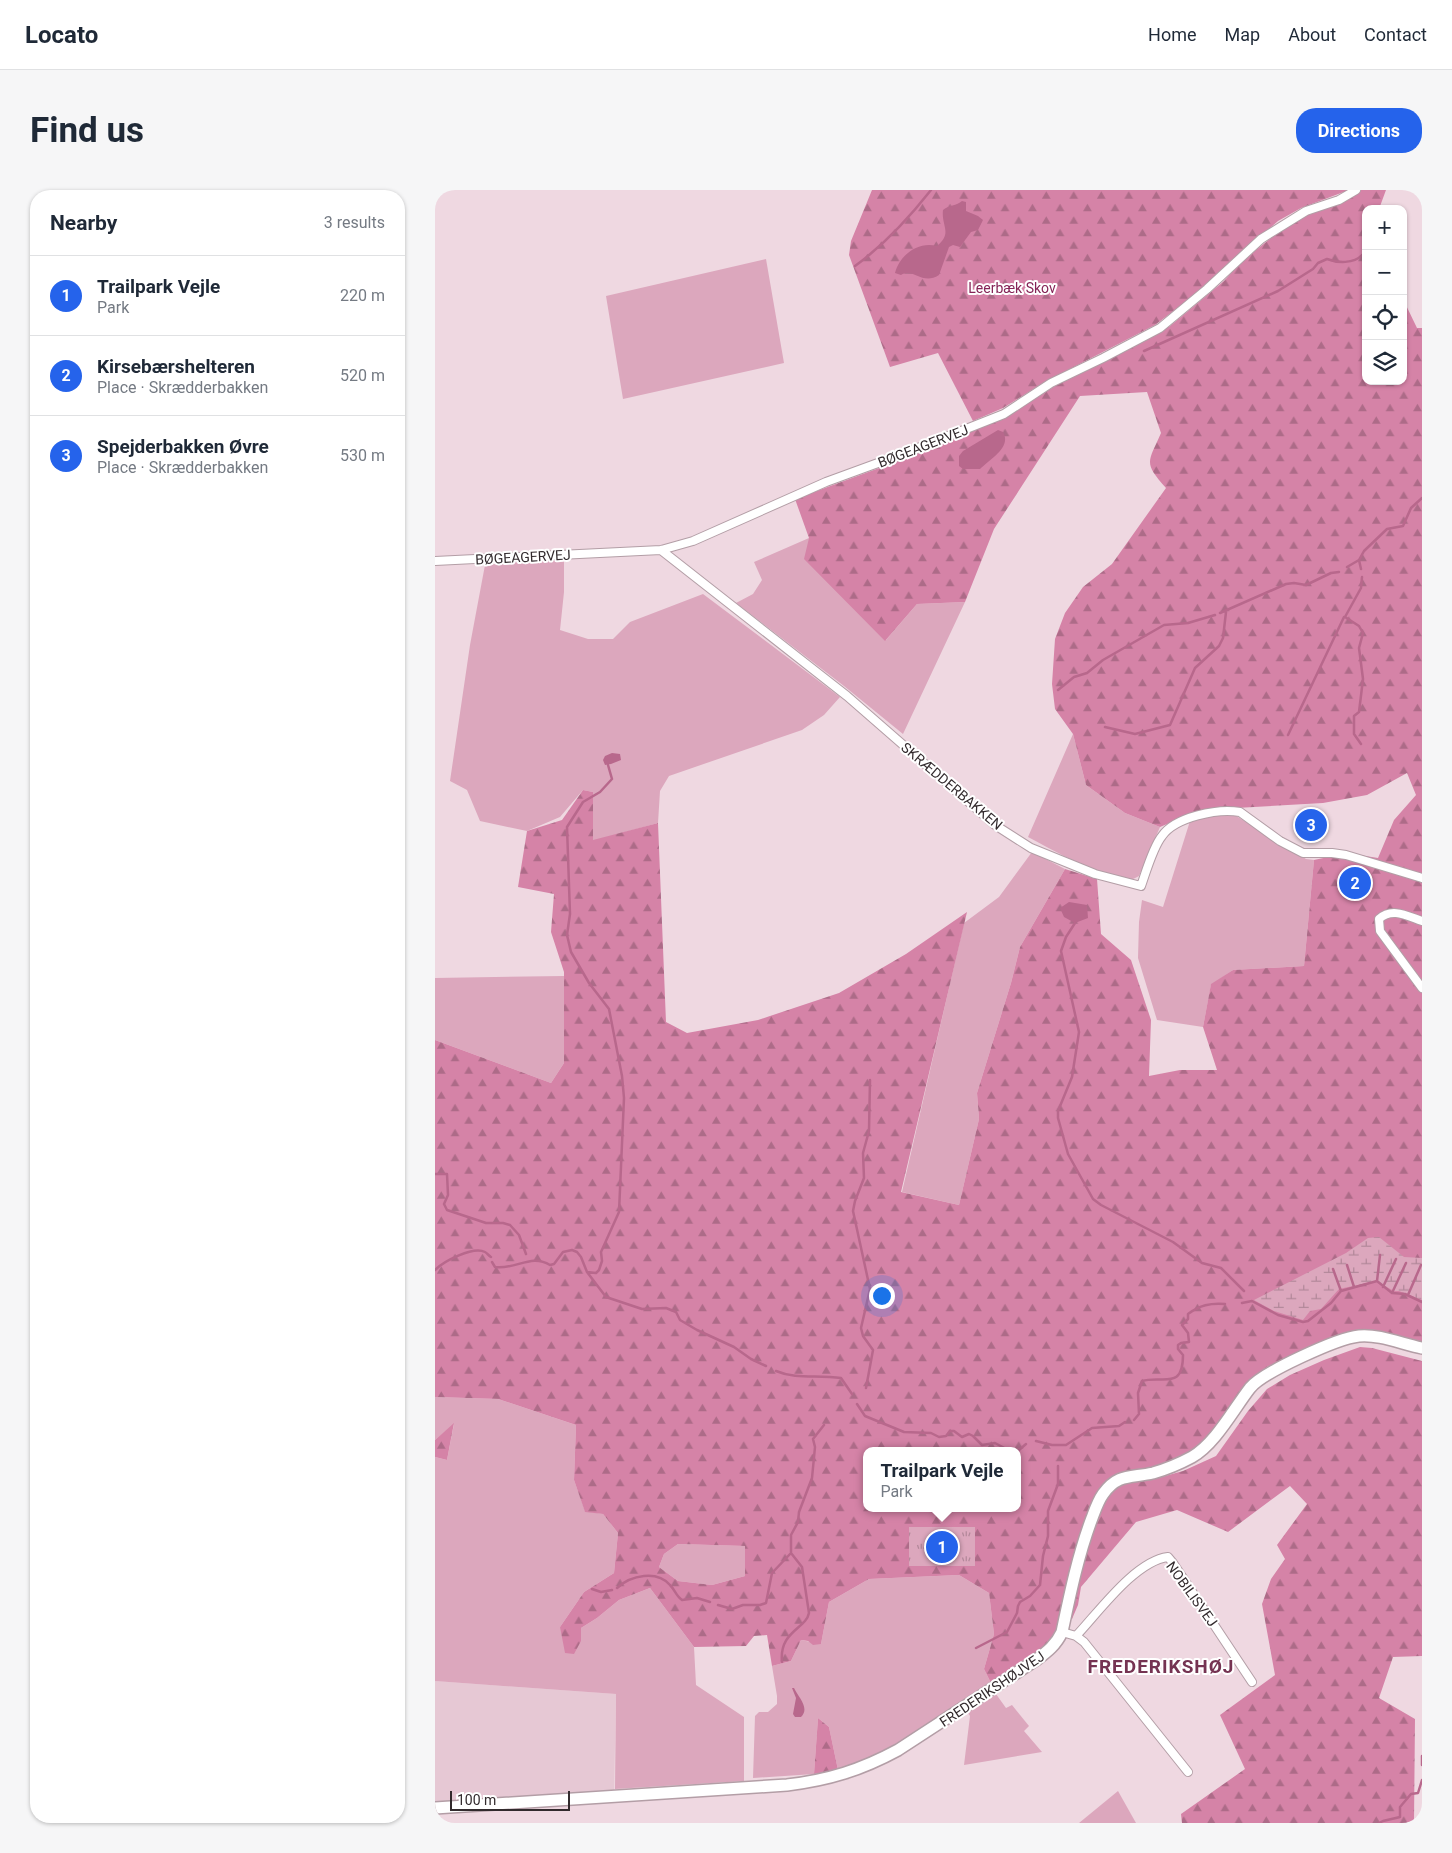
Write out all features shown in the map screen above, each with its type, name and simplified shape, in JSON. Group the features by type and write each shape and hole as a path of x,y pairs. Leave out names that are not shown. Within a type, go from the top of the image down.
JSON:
{"street":[{"name":"BØGEAGERVEJ","path":"435,561 661,550 693,541 826,482 1004,414 1051,383 1097,362 1160,328 1207,289 1261,239 1306,211 1339,200 1356,190"},
{"name":"SKRÆDDERBAKKEN","path":"661,550 847,696 995,825 1031,848 1095,874 1141,886 1161,837 1171,826 1205,813 1232,811 1240,812 1280,841 1303,853 1346,855 1422,878"},
{"path":"1422,921 1396,912 1386,913 1379,919 1378,926 1422,988"},
{"name":"FREDERIKSHØJVEJ","path":"435,1808 747,1788 817,1781 847,1774 874,1763 898,1750 1050,1650 1062,1632 1073,1580 1086,1534 1101,1496 1110,1485 1118,1479 1128,1476 1151,1473 1172,1467 1194,1456 1211,1441 1252,1386 1265,1375 1280,1367 1343,1340 1359,1336 1376,1337 1422,1348"},
{"name":"NOBILISVEJ","path":"1076,1636 1133,1575 1148,1564 1168,1557 1252,1682"},
{"path":"1062,1632 1076,1636 1084,1642 1188,1772"}],"shaded area":[{"path":"962,201 966,202 966,211 983,220 978,230 971,232 960,247 953,245 949,247 939,275 928,279 910,273 901,275 895,273 901,260 911,251 924,245 937,246 942,241 945,233 943,210"},
{"path":"998,430 1003,432 1005,443 994,457 980,469 963,469 959,466 959,456 963,451"},
{"path":"612,753 620,754 621,760 605,765 603,760 605,756"},
{"path":"1069,902 1087,905 1088,918 1075,923 1064,917 1060,908"},
{"path":"435,1681 616,1694 614,1794 435,1805"},
{"path":"792,1688 794,1688 804,1707 801,1717 795,1717 793,1714 796,1698"}],"green space":[{"name":"Leerbæk Skov","path":"872,190 1349,190 1301,208 1278,221 1192,297 1155,325 1043,383 1003,408 973,421 938,353 890,367 849,255 851,241"},
{"path":"1360,190 1386,190 1380,205 1362,205 1362,385 1407,385 1407,307 1417,328 1422,328 1422,1344 1361,1332 1267,1367 1245,1388 1197,1448 1175,1461 1119,1475 1110,1480 1103,1486 1058,1626 1048,1644 991,1683 984,1669 994,1634 989,1593 959,1575 869,1579 829,1602 821,1644 813,1645 808,1641 801,1640 791,1661 772,1666 767,1635 754,1636 746,1646 694,1647 650,1588 619,1600 581,1628 581,1641 574,1654 565,1653 560,1627 584,1592 614,1573 618,1533 603,1514 585,1512 574,1480 576,1425 498,1399 435,1397 435,1040 551,1083 564,1063 564,972 551,932 554,894 518,887 527,831 562,820 583,790 593,792 593,840 658,823 666,1022 687,1033 758,1020 839,993 906,954 967,912 901,1192 959,1205 979,1119 977,1093 1011,983 1020,947 1065,869 1097,879 1101,934 1131,960 1151,1020 1149,1076 1180,1070 1217,1070 1203,1027 1211,984 1233,970 1304,966 1314,860 1347,853 1378,858 1394,820 1416,795 1407,773 1367,795 1323,803 1200,810 1160,827 1125,813 1086,785 1073,734 1055,709 1052,684 1055,639 1065,613 1083,587 1112,564 1166,488 1154,473 1150,462 1161,433 1147,392 1080,396 994,529 965,602 917,604 885,641 804,559 809,538 795,499 928,450 1006,417 1055,386 1170,326 1224,281 1241,262 1281,230 1303,217 1347,200","holes":["678,1544 745,1546 745,1576 712,1585 678,1581 659,1567 664,1554"]},
{"path":"766,259 784,363 623,399 606,296"},
{"path":"809,538 886,640 917,604 965,602 903,734 736,603 753,594 762,580 754,562"},
{"path":"564,559 564,592 560,630 588,639 613,639 630,622 703,594 840,697 824,715 802,730 669,776 660,791 658,823 593,841 593,792 583,790 560,817 527,831 480,821 467,790 450,781 470,645 485,565"},
{"path":"1073,734 1086,785 1125,813 1160,827 1139,876 1133,879 1116,878 1091,869 1028,837"},
{"path":"1233,814 1306,859 1314,860 1304,966 1233,970 1211,985 1203,1027 1157,1020 1138,958 1142,900 1163,907 1190,821 1209,816"},
{"path":"1032,852 1065,869 1020,947 1011,983 977,1093 979,1119 959,1205 902,1192 964,923 999,897"},
{"path":"564,976 564,1063 551,1083 435,1040 435,978"},
{"path":"1379,1237 1404,1257 1422,1258 1422,1300 1399,1291 1394,1291 1376,1281 1339,1289 1321,1309 1310,1311 1303,1320 1274,1311 1254,1300 1346,1253 1368,1238"},
{"path":"1360,1347 1372,1348 1422,1361 1422,1656 1393,1657 1379,1698 1415,1719 1414,1823 1182,1823 1181,1814 1245,1769 1220,1715 1275,1675 1262,1604 1271,1579 1285,1559 1277,1545 1307,1504 1290,1486 1228,1532 1177,1510 1136,1522 1081,1587 1078,1605 1072,1619 1070,1617 1088,1546 1106,1498 1116,1487 1133,1480 1158,1478 1183,1471 1216,1456 1248,1411 1267,1389 1290,1375"},
{"path":"435,1397 498,1399 576,1425 574,1480 585,1511 603,1514 618,1533 614,1573 584,1592 560,1627 581,1641 581,1628 619,1600 650,1588 694,1647 696,1685 744,1717 744,1781 615,1789 616,1694 435,1681 435,1457 447,1460 454,1424 435,1440"},
{"path":"454,1423 447,1460 435,1457 435,1440"},
{"path":"909,1527 975,1527 975,1566 909,1566"},
{"path":"678,1544 745,1546 745,1576 712,1585 678,1581 659,1567 664,1554"},
{"path":"959,1575 989,1593 994,1634 984,1669 991,1683 885,1751 838,1770 829,1727 818,1718 814,1774 753,1778 755,1716 759,1712 768,1712 777,1704 772,1666 791,1661 801,1640 821,1644 829,1602 869,1579"},
{"path":"996,1694 1006,1708 1012,1705 1029,1726 1024,1731 1042,1752 964,1765 970,1716 966,1710"},
{"path":"818,1718 829,1727 838,1770 814,1774"},
{"path":"1118,1791 1136,1823 1079,1823"}],"waterway":[{"path":"855,266 896,231 931,190"},
{"path":"1144,351 1278,291 1313,269 1318,263 1327,259 1340,262 1350,261 1362,255"},
{"path":"1347,567 1359,560 1364,551 1387,529 1403,526 1411,508 1422,498"},
{"path":"1359,560 1361,569"},
{"path":"1220,613 1286,584 1306,585 1331,573 1339,572"},
{"path":"1361,744 1354,734 1354,716 1359,712 1363,679 1359,648 1363,633 1359,626 1345,617 1361,588 1362,577"},
{"path":"1105,727 1135,734 1170,725 1195,668 1219,646 1223,638 1226,612"},
{"path":"1058,690 1074,677 1087,673 1103,660 1164,625 1188,623 1215,615"},
{"path":"1288,735 1344,617"},
{"path":"587,1272 596,1273 599,1270 602,1261 601,1252 619,1212 624,1098 622,1076 609,1009 589,983 571,952 567,935 570,914 567,827 583,802 600,792 612,779 608,765"},
{"path":"1075,923 1066,937 1061,951 1079,1032 1072,1077 1058,1111 1058,1118 1068,1154 1093,1199 1173,1242 1202,1263 1221,1268 1244,1291"},
{"path":"866,1388 873,1350 863,1336 861,1328 870,1289 853,1211 864,1178 863,1153 869,1131 870,1080"},
{"path":"435,1174 447,1174 448,1195 444,1204 447,1210 486,1223 510,1225 519,1235 526,1254"},
{"path":"492,1262 495,1267 510,1266 530,1261 543,1262 550,1265 554,1264 563,1252 572,1250 581,1257 587,1272 606,1297 642,1309 666,1308 676,1312 680,1320 734,1347 751,1359 766,1366"},
{"path":"435,1270 452,1259 473,1251 485,1252 491,1257"},
{"path":"1377,1281 1380,1255"},
{"path":"1383,1287 1396,1259"},
{"path":"1392,1293 1406,1263"},
{"path":"1347,1265 1354,1287"},
{"path":"1408,1295 1421,1265"},
{"path":"1333,1269 1341,1291"},
{"path":"1242,1303 1252,1301 1278,1315 1303,1322 1308,1321 1331,1303 1341,1291 1377,1281 1392,1293 1405,1294 1422,1302"},
{"path":"1134,1420 1139,1414 1138,1393 1142,1381 1170,1379 1180,1373 1183,1355 1178,1349 1178,1345 1189,1342 1188,1333 1182,1325 1188,1319 1188,1314 1205,1305 1225,1304"},
{"path":"776,1371 800,1376 841,1378 852,1394"},
{"path":"857,1404 865,1416 904,1432 931,1433 939,1437 946,1436 950,1431 954,1431 962,1437 969,1434 982,1445 995,1443 1002,1447"},
{"path":"1036,1441 1052,1445 1066,1445 1092,1428 1119,1426 1125,1422"},
{"path":"718,1605 732,1609 743,1605 766,1603 772,1573 791,1553 791,1535 798,1522 799,1512 812,1478 815,1447 813,1439 824,1425"},
{"path":"1021,1448 1026,1444"},
{"path":"976,1648 1007,1632 1017,1613 1020,1602 1030,1596 1040,1585 1043,1556 1048,1536 1048,1511 1058,1484 1058,1466"},
{"path":"782,1662 782,1652 788,1637 803,1623 809,1613 802,1567 791,1553"},
{"path":"617,1588 636,1577 658,1577 665,1580 682,1600 697,1598 710,1602"},
{"path":"592,1589 601,1592 612,1590"},
{"path":"1422,1756 1422,1765"},
{"path":"1379,1823 1400,1817 1400,1807 1411,1794 1418,1793 1422,1780"}],"place":[{"name":"Spejderbakken Øvre","path":"1311,825"},
{"name":"Kirsebærshelteren","path":"1355,883"},
{"name":"Trailpark Vejle","path":"942,1547"}],"district":[{"name":"FREDERIKSHØJ","path":"1161,1666"}]}
